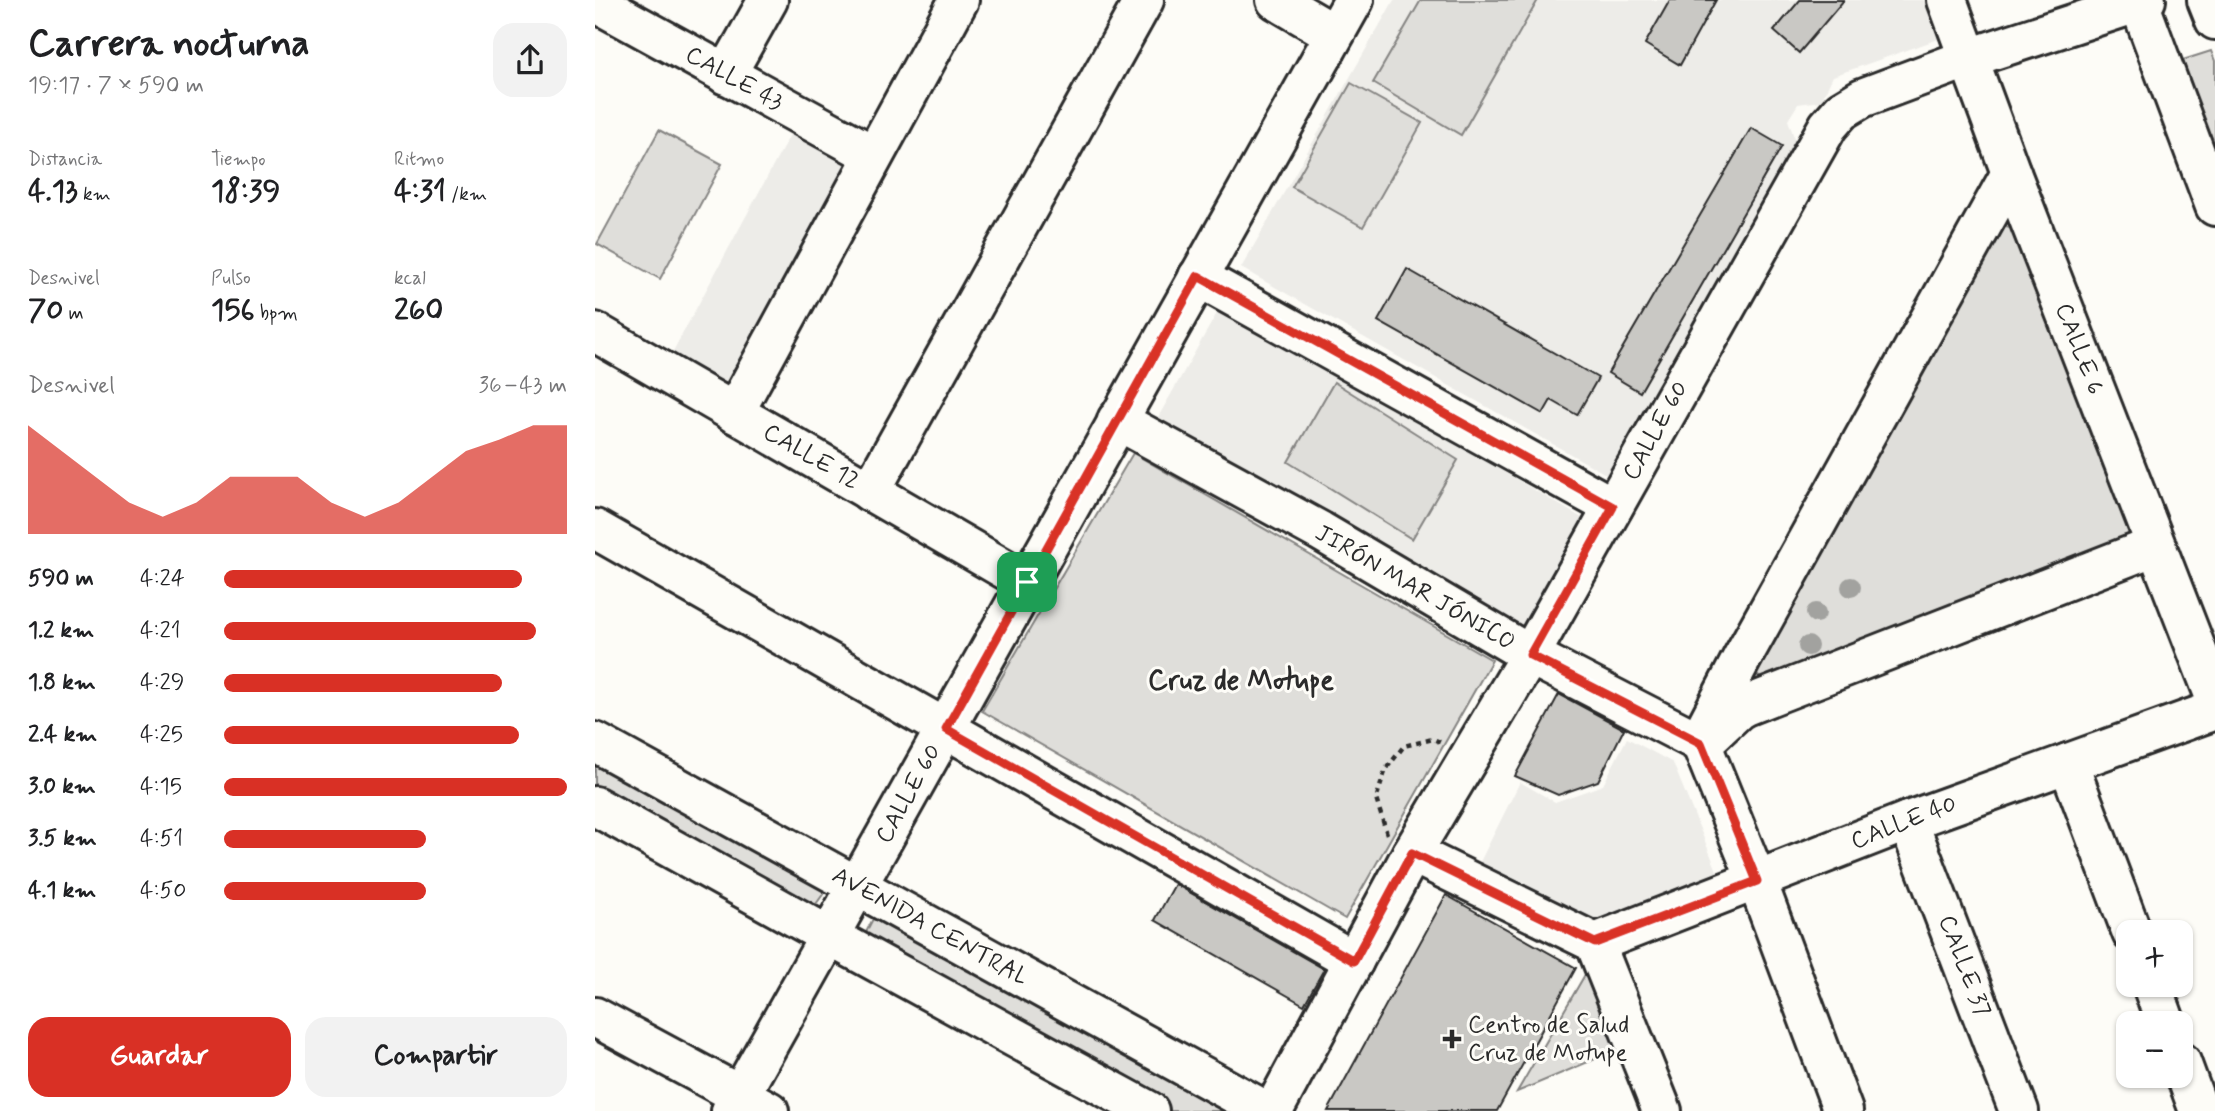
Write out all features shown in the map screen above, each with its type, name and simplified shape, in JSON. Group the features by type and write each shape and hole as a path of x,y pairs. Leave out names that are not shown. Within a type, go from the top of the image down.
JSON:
{"street":[{"path":"726,75 768,0"},
{"path":"734,413 959,0"},
{"path":"870,492 1144,0"},
{"path":"1276,0 1334,34"},
{"name":"CALLE 60","path":"747,1106 829,936 1354,0"},
{"name":"CALLE 6","path":"1947,0 2011,173 2215,696"},
{"path":"2207,0 2215,20"},
{"path":"2141,1 2215,206"},
{"name":"CALLE 60","path":"1273,1111 1412,853 1530,655 1828,126 1842,110 1862,98 1969,58 2141,1"},
{"name":"CALLE 43","path":"595,2 873,155"},
{"path":"1843,1111 1757,881 1700,743 1742,658 2011,173"},
{"path":"1198,276 1613,507"},
{"name":"CALLE 12","path":"595,332 1027,582"},
{"name":"JIRÓN MAR JÓNICO","path":"1117,420 1320,531 1530,655 1700,743"},
{"path":"595,529 1354,961"},
{"path":"1700,743 1745,706 2155,546"},
{"name":"CALLE 40","path":"1595,943 1908,821 2215,710"},
{"name":"AVENIDA CENTRAL","path":"595,742 1266,1111"},
{"path":"2068,763 2127,920"},
{"path":"595,806 1149,1111"},
{"name":"CALLE 37","path":"1908,821 2019,1111"},
{"path":"1412,853 1595,943 1662,1111"},
{"path":"595,1017 747,1106"},
{"path":"2191,1088 2199,1111"}],"path":[{"path":"1412,853 1385,833 1376,799 1385,769 1405,747 1433,739 1469,755"}],"shaded area":[{"path":"1394,0 1933,0 1947,36 1833,76 1821,101 1798,104 1788,120 1798,148 1611,477 1241,268"},
{"path":"1421,0 1538,0 1461,135 1373,83"},
{"path":"2211,51 2215,61 2215,152 2180,61"},
{"path":"1351,83 1422,123 1363,227 1292,187"},
{"path":"659,130 722,164 660,279 597,244"},
{"path":"792,131 852,164 730,390 670,357"},
{"path":"1986,222 2018,230 2137,538 1768,687 1742,658"},
{"path":"1221,306 1582,518 1522,630 1157,419"},
{"path":"1334,382 1458,460 1412,539 1288,462"},
{"path":"1133,453 1492,660 1345,919 982,711"},
{"path":"1627,738 1673,763 1722,883 1596,937 1476,870 1520,782 1555,802 1603,785"},
{"path":"595,756 829,886 811,911 595,790"},
{"path":"877,911 1239,1111 1170,1111 863,938"},
{"path":"1590,966 1619,1049 1517,1092"}],"building":[{"path":"1670,0 1716,0 1680,65 1645,44"},
{"path":"1800,0 1844,0 1799,53 1774,31"},
{"path":"1751,128 1782,146 1640,392 1608,373"},
{"path":"1407,269 1598,378 1577,415 1551,400 1543,414 1378,321"},
{"path":"1559,694 1624,729 1598,781 1558,795 1515,776"},
{"path":"1175,884 1324,969 1304,1005 1155,920"},
{"name":"Centro de Salud Cruz de Motupe","path":"1446,895 1576,968 1497,1111 1328,1111"}],"place":[{"name":"Centro de Salud Cruz de Motupe","path":"1452,1039"}],"district":[{"name":"Cruz de Motupe","path":"1241,681"}],"route":[{"path":"1198,276 1613,507 1530,655 1701,743 1757,881 1595,943 1412,853 1354,961 946,729 1027,582 1198,276"}]}
